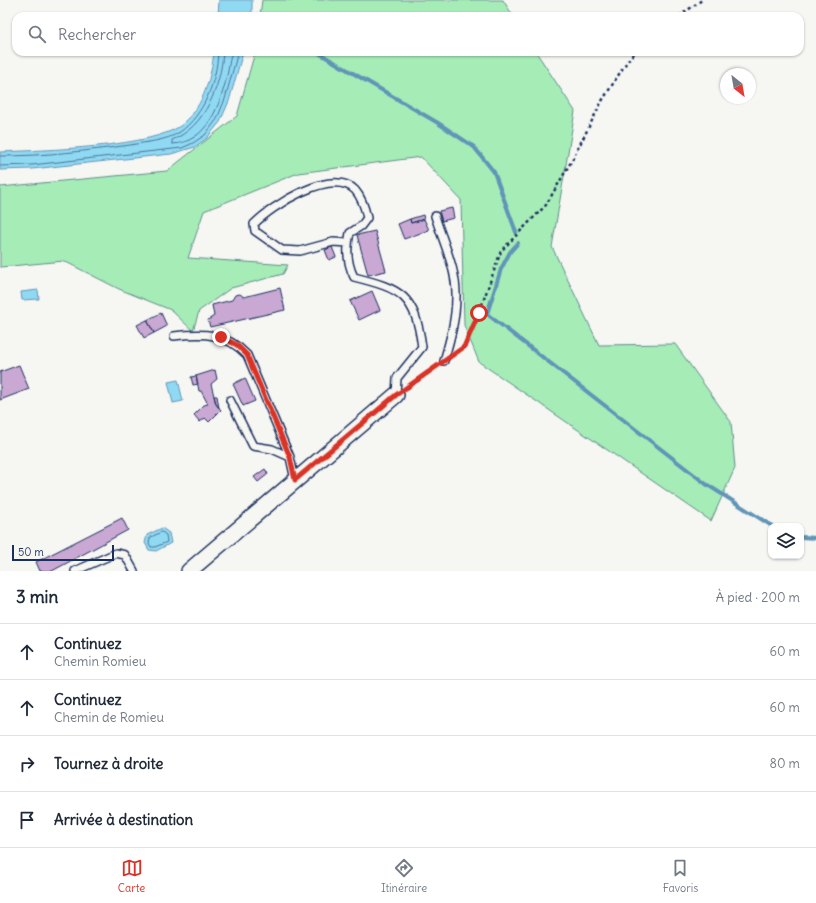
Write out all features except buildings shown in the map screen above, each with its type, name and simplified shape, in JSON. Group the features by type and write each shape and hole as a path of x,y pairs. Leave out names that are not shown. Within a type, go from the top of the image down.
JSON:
{"street":[{"path":"189,571 396,395"}],"lane":[{"path":"348,243 333,242 300,251 282,250 255,231 254,224 268,210 300,194 328,183 342,184 354,190 364,204 367,218 361,226 350,233 348,243 348,265 354,277 391,287 404,296 412,306 419,326 422,347 397,378 396,395"},
{"path":"435,216 452,268 456,296 452,329 444,361"},
{"path":"174,336 198,333 221,337 237,345 247,355 290,457 295,480"},
{"path":"230,400 253,446 272,449 290,457"},
{"path":"75,571 116,553 125,555 134,571"}],"path":[{"path":"685,12 702,0"},
{"path":"396,395 464,347 479,313 501,251 546,205 571,162 602,101 632,56"}],"green space":[{"path":"262,0 503,0 510,12 260,12"},
{"path":"254,56 539,56 575,111 552,247 599,345 675,344 731,422 735,468 711,521 479,362 464,325 461,200 421,157 298,173 204,211 188,258 288,265 283,274 231,288 199,311 193,331 171,310 119,289 64,261 0,267 0,187 167,171 237,116"}],"water":[{"path":"219,0 252,0 252,12 218,12"},
{"path":"213,56 242,56 229,101 220,122 207,138 195,147 171,154 32,169 0,170 0,152 68,149 124,143 149,138 170,131 184,123 197,108 211,71"},
{"path":"38,290 39,299 22,300 21,292"},
{"path":"178,380 183,401 173,403 168,382"},
{"path":"162,528 169,533 171,543 156,551 149,550 145,543 147,535"}],"waterway":[{"path":"324,56 438,123 474,147 494,172 516,232"},
{"path":"518,243 510,252 501,269 487,314 706,484 768,523"},
{"path":"804,537 816,538"}],"route":[{"path":"221,337 237,345 247,355 290,457 295,480 396,395 464,347 479,313"}]}
